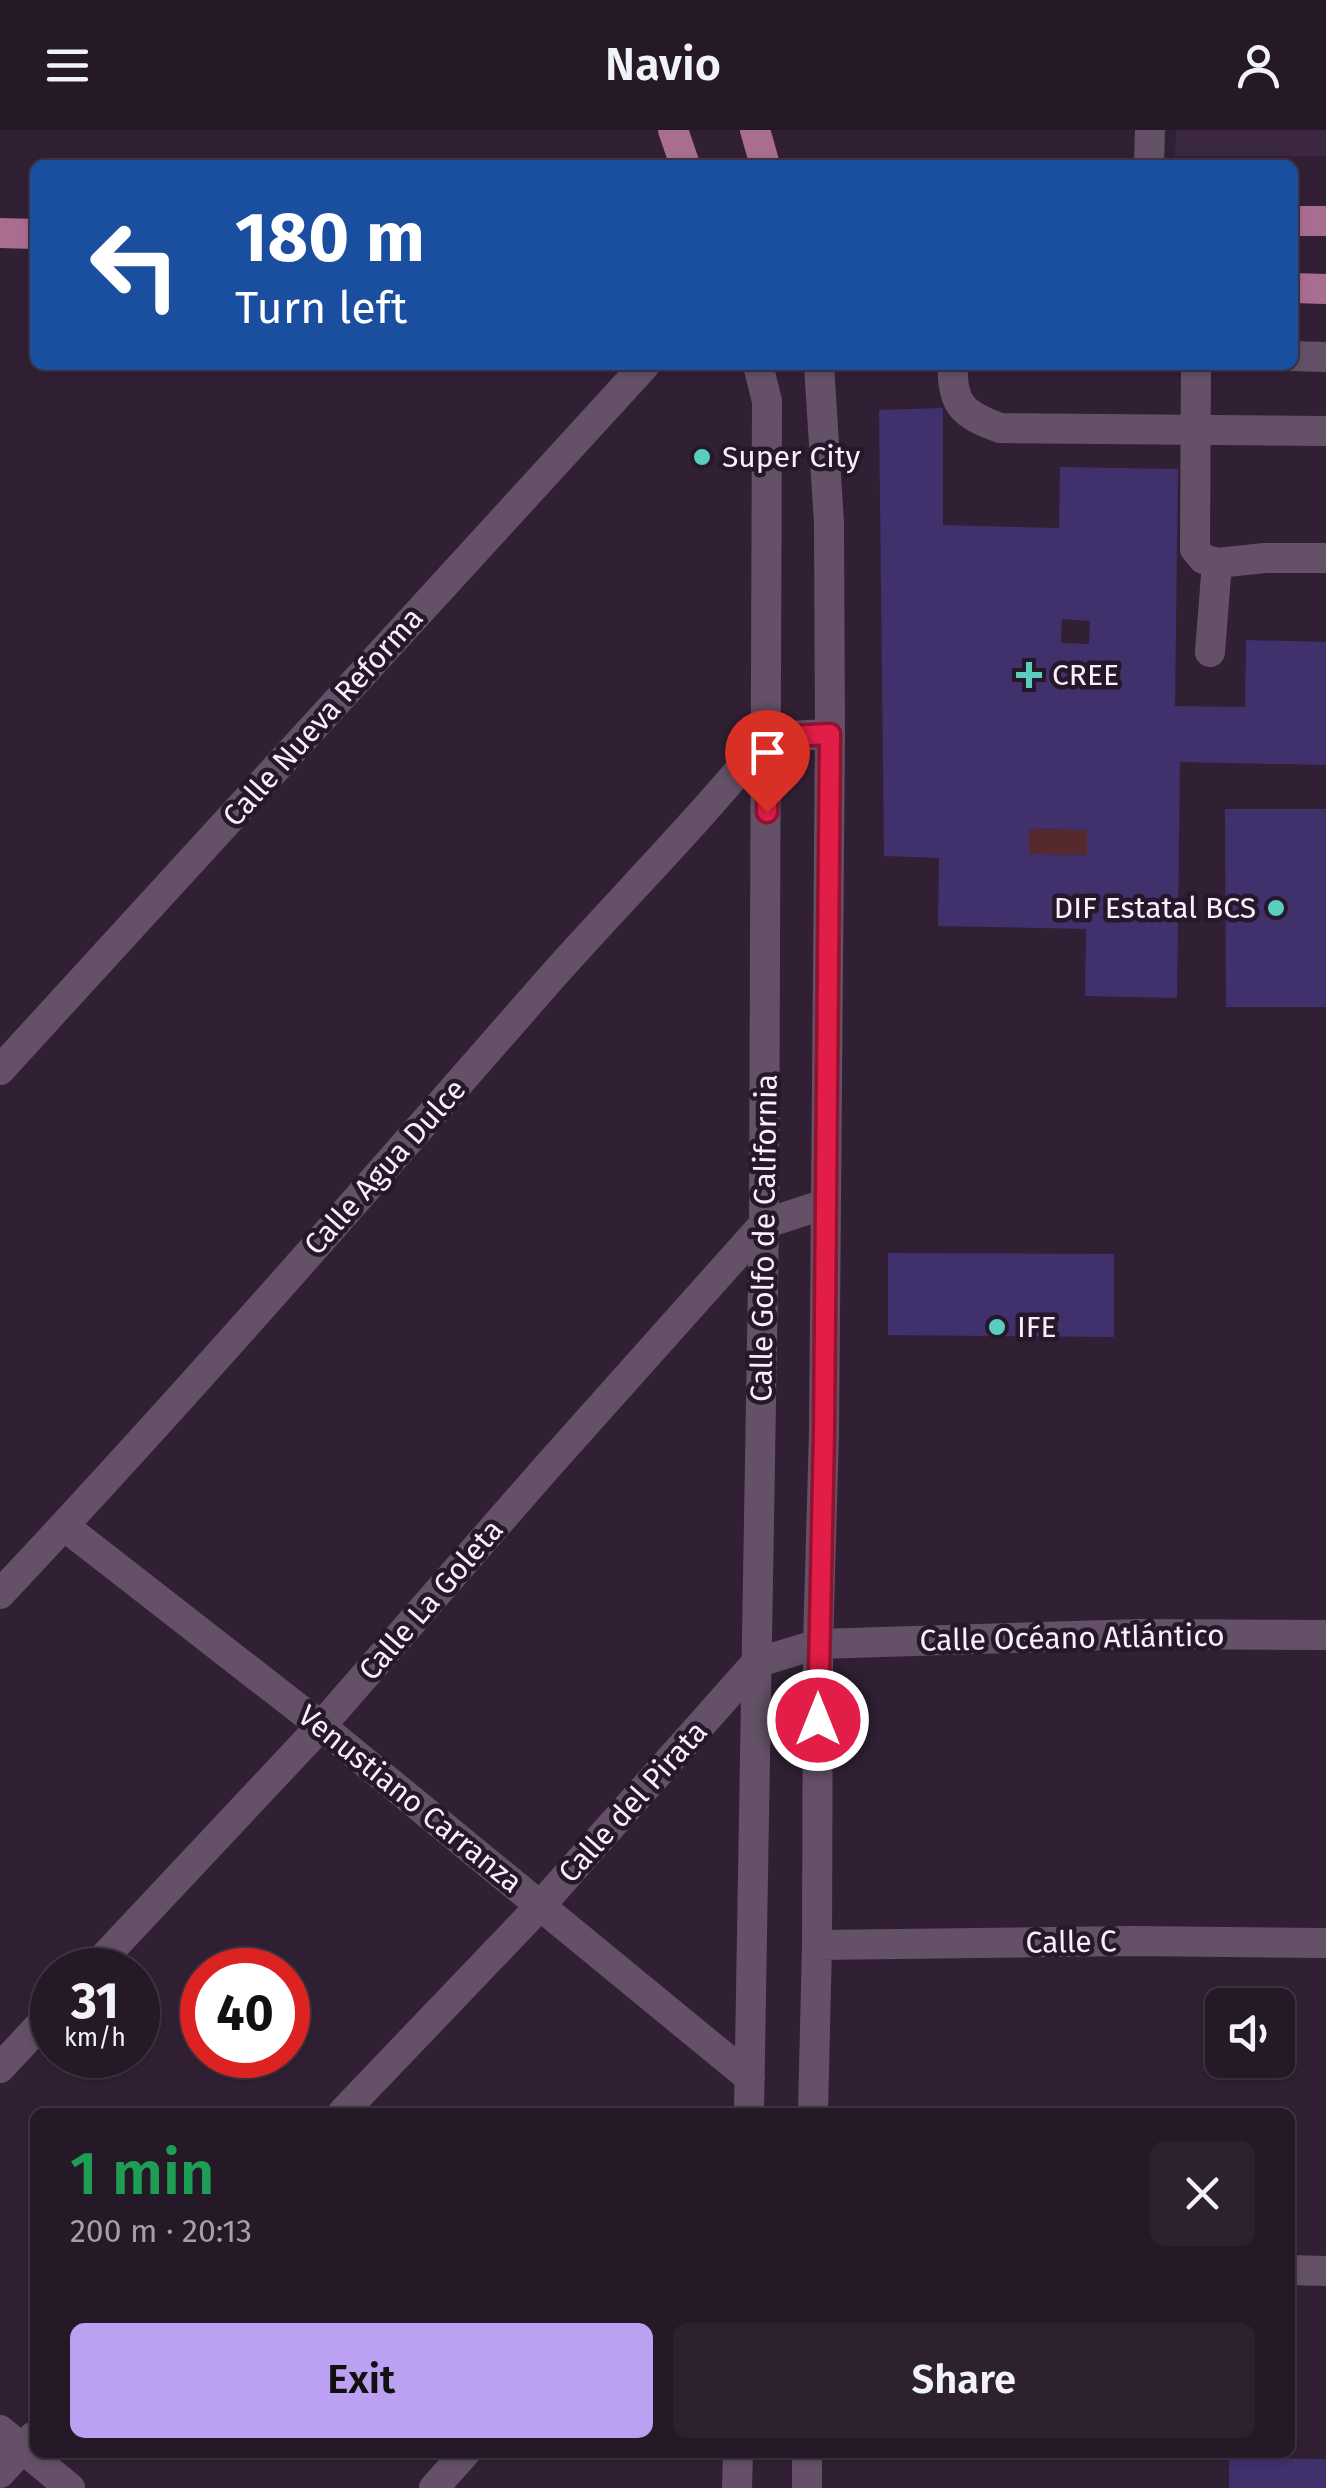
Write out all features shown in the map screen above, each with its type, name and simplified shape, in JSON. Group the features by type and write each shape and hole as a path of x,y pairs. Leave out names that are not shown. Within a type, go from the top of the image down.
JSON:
{"main road":[{"path":"673,130 683,160"},
{"path":"755,130 764,160"},
{"path":"1298,221 1326,221"},
{"path":"0,233 30,234"},
{"path":"1298,288 1326,289"}],"street":[{"path":"1149,160 1150,130"},
{"path":"1298,356 1326,357"},
{"name":"Calle Nueva Reforma","path":"0,1070 641,370"},
{"name":"Calle Golfo de California","path":"749,2108 761,1468 768,737 767,401 759,370"},
{"name":"Calle Golfo de California","path":"812,2108 824,1432 830,734 829,523 820,370"},
{"path":"953,370 952,386 962,407 971,417 1000,428 1326,431"},
{"path":"1196,370 1195,549 1203,559 1218,562 1326,558"},
{"path":"1210,652 1218,562"},
{"path":"768,737 830,734"},
{"name":"Calle Agua Dulce","path":"0,1594 768,737"},
{"path":"764,1224 825,1204"},
{"name":"Calle La Goleta","path":"113,1948 321,1726 764,1224"},
{"name":"Venustiano Carranza","path":"64,1526 321,1726 750,2078"},
{"name":"Calle Océano Atlántico","path":"756,1663 818,1644 1141,1634 1326,1635"},
{"name":"Calle del Pirata","path":"347,2108 540,1906 756,1663"},
{"name":"Calle C","path":"817,1945 1326,1943"},
{"path":"0,2068 30,2036"},
{"path":"1295,2270 1326,2271"},
{"path":"0,2472 19,2438"},
{"path":"39,2458 70,2488"},
{"path":"434,2488 461,2458"},
{"path":"737,2488 738,2458"},
{"path":"806,2488 807,2458"}],"shaded area":[{"path":"1176,130 1326,130 1326,156 1175,156"},
{"path":"1029,829 1087,830 1087,855 1029,854"}],"building":[{"name":"CREE","path":"943,408 943,525 1059,528 1060,467 1178,469 1175,706 1245,707 1246,640 1326,642 1326,765 1180,762 1177,998 1085,996 1086,929 938,926 939,858 884,856 879,410","holes":["1062,619 1090,621 1089,644 1061,643","1029,829 1087,830 1087,855 1029,854"]},
{"name":"DIF Estatal BCS","path":"1225,809 1326,809 1326,1007 1226,1007"},
{"path":"888,1253 1114,1254 1114,1337 888,1335"},
{"path":"1229,2458 1326,2459 1326,2488 1229,2488"}],"place":[{"name":"Super City","path":"702,457"},
{"name":"CREE","path":"1029,675"},
{"name":"DIF Estatal BCS","path":"1276,908"},
{"name":"IFE","path":"997,1327"}],"route":[{"path":"767,812 768,737 830,734 818,1720"}]}
